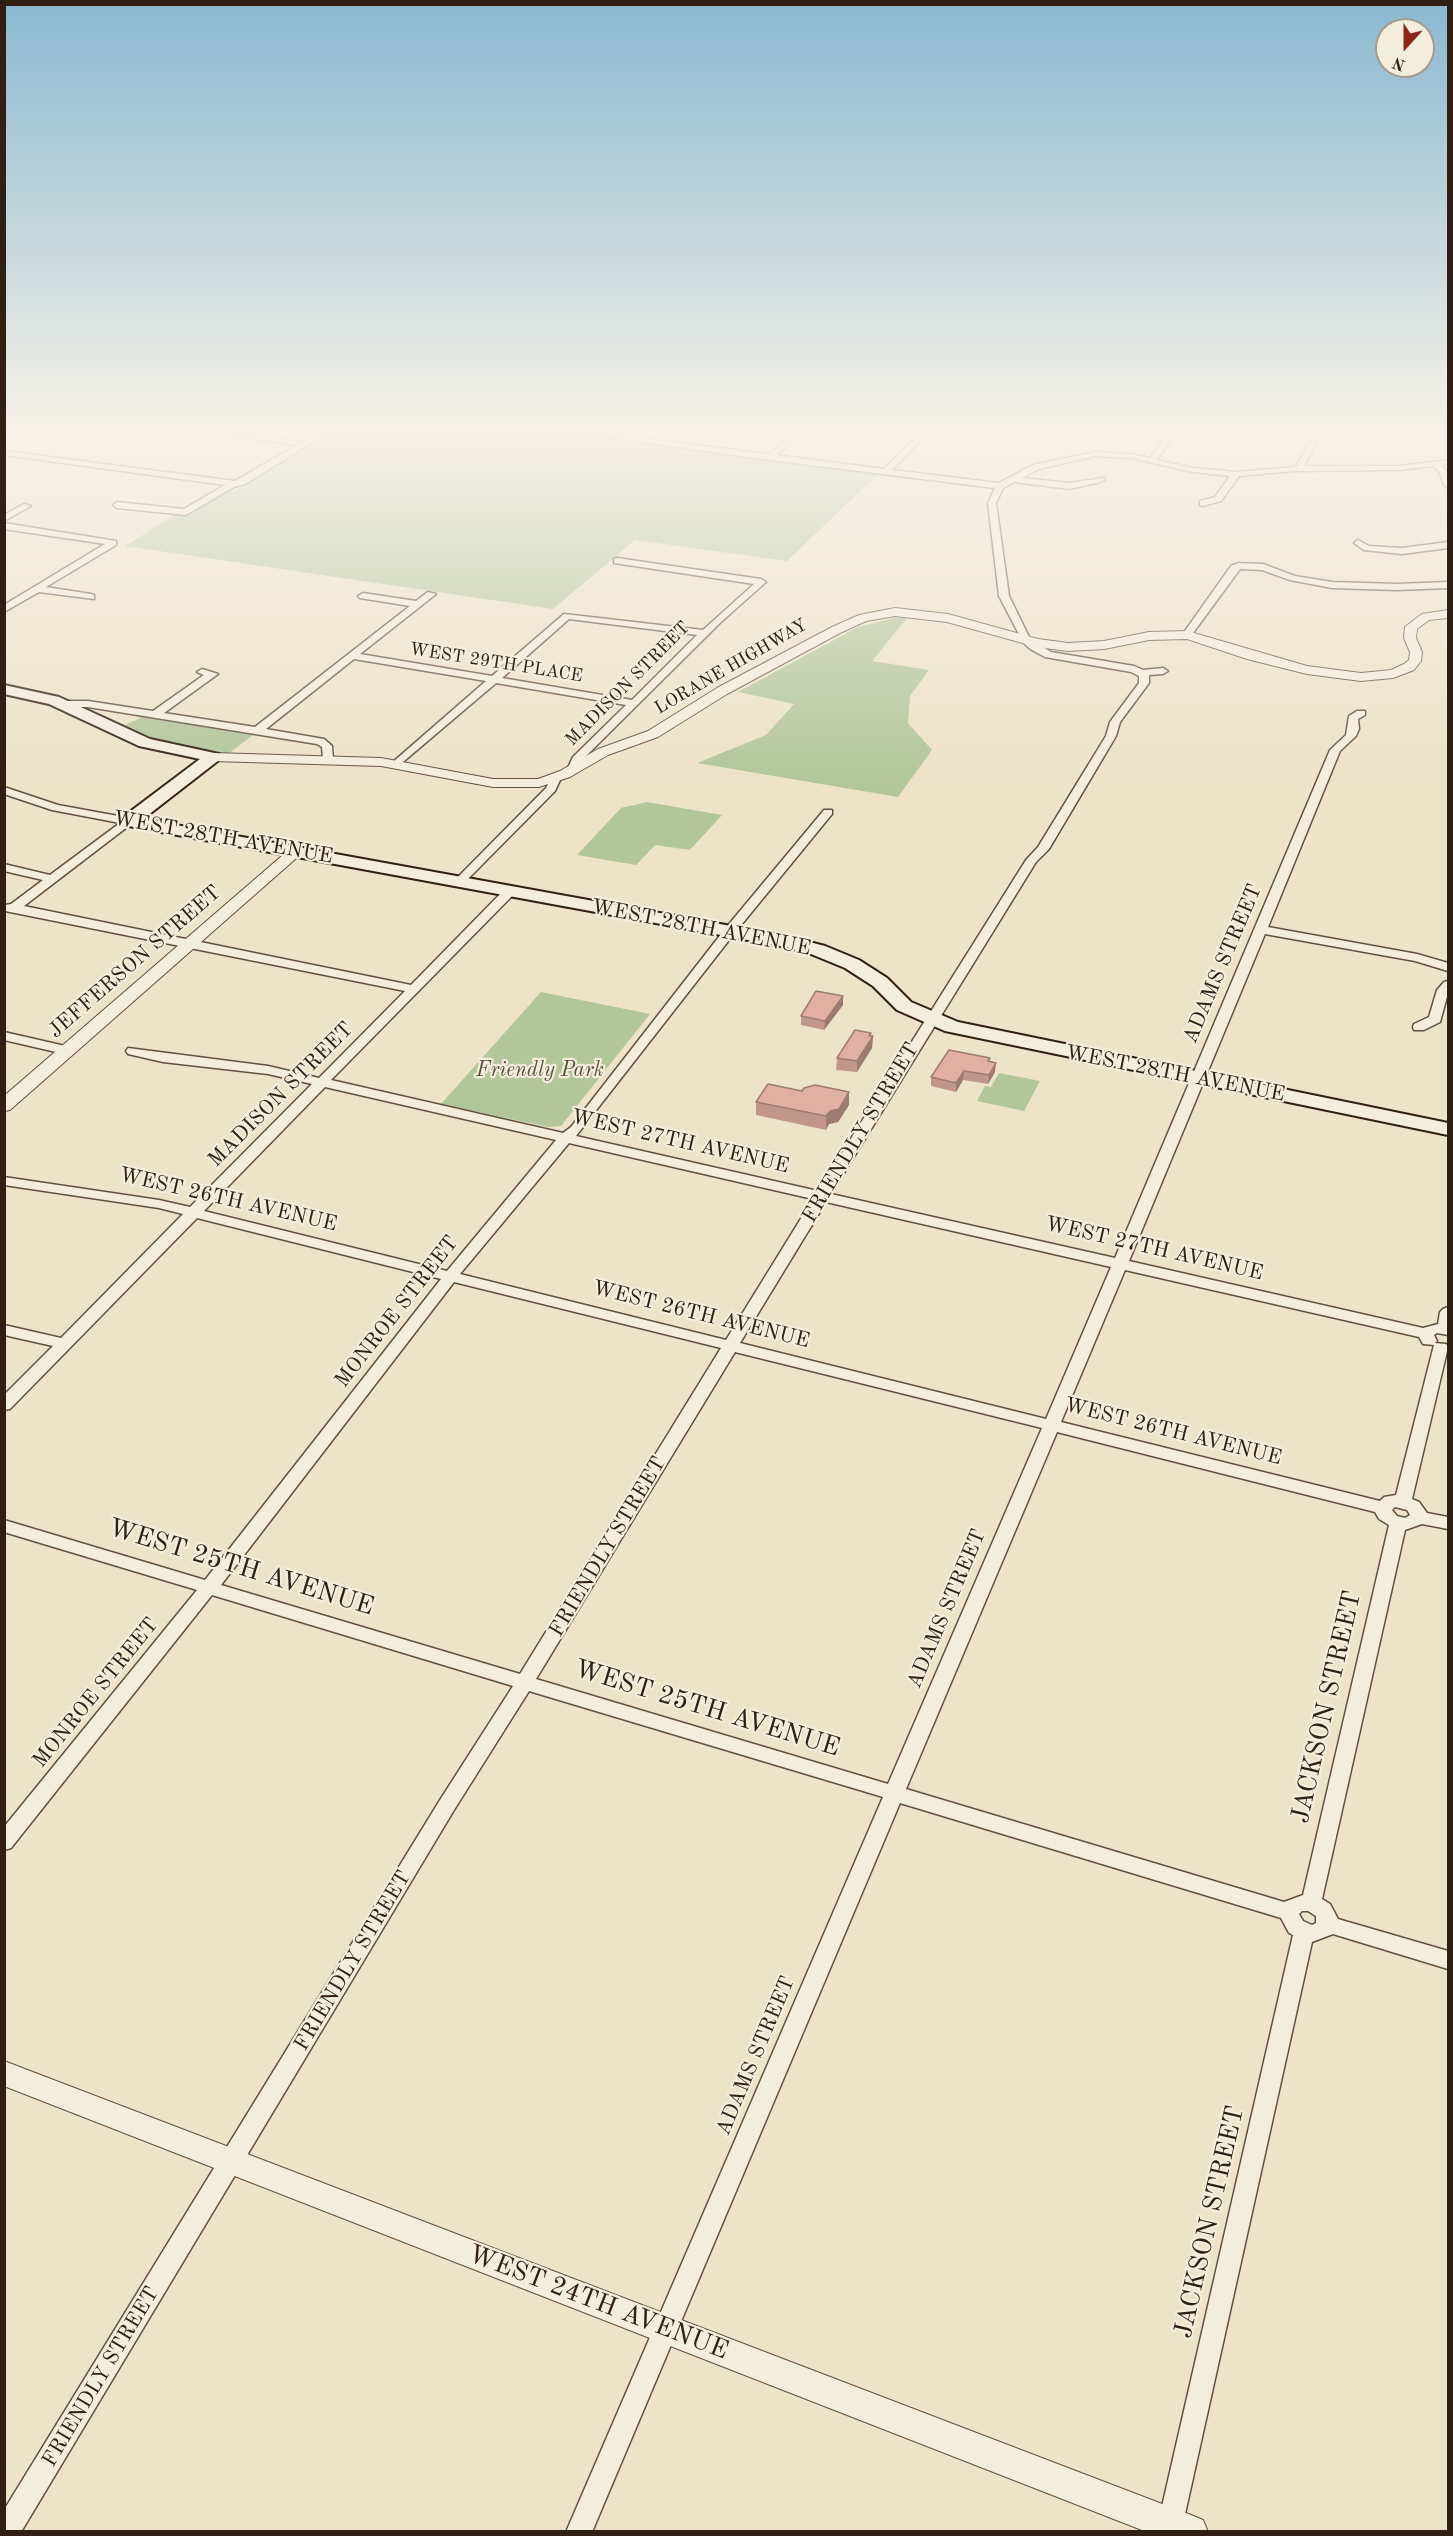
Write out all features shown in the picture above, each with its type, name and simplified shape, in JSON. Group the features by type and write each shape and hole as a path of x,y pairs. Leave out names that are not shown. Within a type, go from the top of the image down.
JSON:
{"main road":[{"name":"LORANE HIGHWAY","path":"4,689 32,694 62,704 138,740 166,749 213,757"},
{"path":"166,749 186,762 187,776"},
{"path":"129,821 213,757"},
{"path":"149,805 148,808 155,817 184,831"},
{"name":"WEST 28TH AVENUE","path":"129,821 800,945 839,958 871,975 904,1006 930,1019 983,1035 1449,1129"}],"street":[{"path":"4,609 106,547"},
{"path":"998,547 1004,596 1026,640 1033,647 1048,655 1121,666 1142,673 1163,671"},
{"path":"1366,547 1402,551 1440,547"},
{"name":"MADISON STREET","path":"572,770 577,759 705,633 761,582 617,561"},
{"path":"1187,635 1197,618 1236,567 1263,567 1293,578 1332,585 1397,587 1449,585"},
{"path":"39,589 91,597"},
{"path":"257,731 431,594"},
{"path":"363,596 419,604"},
{"name":"LORANE HIGHWAY","path":"213,757 328,759 397,764 503,785 535,784 556,778 603,752 653,734 759,671 863,618 895,612 929,614 1052,645 1087,647 1149,636 1187,635 1252,656 1307,670 1343,676 1374,677 1401,671 1415,661 1416,652 1409,632 1414,623 1426,617 1449,614"},
{"path":"397,764 565,617 571,615 705,633"},
{"name":"WEST 29TH PLACE","path":"352,656 634,703"},
{"path":"156,714 213,674 202,672"},
{"name":"FRIENDLY STREET","path":"6,2532 447,1805 525,1682 930,1019 1032,860 1043,849 1111,736 1115,722 1144,683 1145,678 1142,673"},
{"path":"62,704 88,704 323,742 327,746 328,759"},
{"name":"ADAMS STREET","path":"579,2532 1199,1079 1335,750 1351,736 1354,729 1352,721 1361,713"},
{"path":"459,882 551,789 556,778"},
{"name":"WEST 28TH AVENUE","path":"4,790 56,808 129,821"},
{"name":"MONROE STREET","path":"4,1842 209,1587 450,1277 566,1137 576,1130 729,932 828,812"},
{"path":"9,908 129,821"},
{"name":"JEFFERSON STREET","path":"4,1106 296,851"},
{"path":"4,867 52,879"},
{"name":"MADISON STREET","path":"4,1405 323,1084 510,891"},
{"path":"9,908 414,990"},
{"path":"1262,930 1417,958 1449,967"},
{"path":"1419,1027 1434,1019 1443,990 1449,985"},
{"path":"4,1036 69,1051"},
{"name":"WEST 27TH AVENUE","path":"133,1051 176,1059 248,1067 566,1137 1427,1334"},
{"name":"WEST 26TH AVENUE","path":"4,1181 128,1197 1383,1508"},
{"path":"1403,1502 1444,1347 1429,1341 1427,1334 1431,1329 1447,1330 1449,1312"},
{"path":"4,1330 64,1344"},
{"path":"1390,1502 1403,1502 1416,1508 1418,1517 1412,1523 1398,1523 1386,1516 1383,1508 1390,1502"},
{"path":"1418,1517 1449,1523"},
{"name":"JACKSON STREET","path":"1311,1903 1398,1523"},
{"name":"WEST 25TH AVENUE","path":"4,1526 1290,1912"},
{"path":"1311,1903 1325,1912 1328,1924 1321,1932 1304,1932 1293,1924 1290,1912 1297,1904 1311,1903"},
{"path":"1328,1924 1449,1960"},
{"name":"JACKSON STREET","path":"1181,2528 1304,1932"},
{"name":"WEST 24TH AVENUE","path":"4,2073 1181,2528"}],"green space":[{"path":"134,547 626,547 553,609"},
{"path":"688,547 801,547 787,561"},
{"path":"894,618 907,618 872,661 929,670 910,696 908,723 932,750 898,797 697,763 766,735 794,704 738,692 858,627"},
{"path":"142,717 253,735 228,754 190,750 165,744 125,725"},
{"path":"647,802 722,815 690,850 655,845 636,865 577,855 621,808"},
{"name":"Friendly Park","path":"541,992 650,1014 561,1126 548,1127 441,1104"},
{"path":"999,1073 1040,1081 1024,1111 977,1101 985,1086 991,1087"}],"building":[{"path":"816,991 843,996 825,1021 801,1016"},
{"path":"855,1030 871,1033 869,1036 873,1036 857,1061 837,1058"},
{"path":"949,1050 990,1058 988,1061 996,1063 989,1075 964,1071 956,1083 931,1077"},
{"path":"768,1084 802,1091 804,1088 815,1085 849,1092 839,1109 830,1111 826,1116 756,1102"}]}
